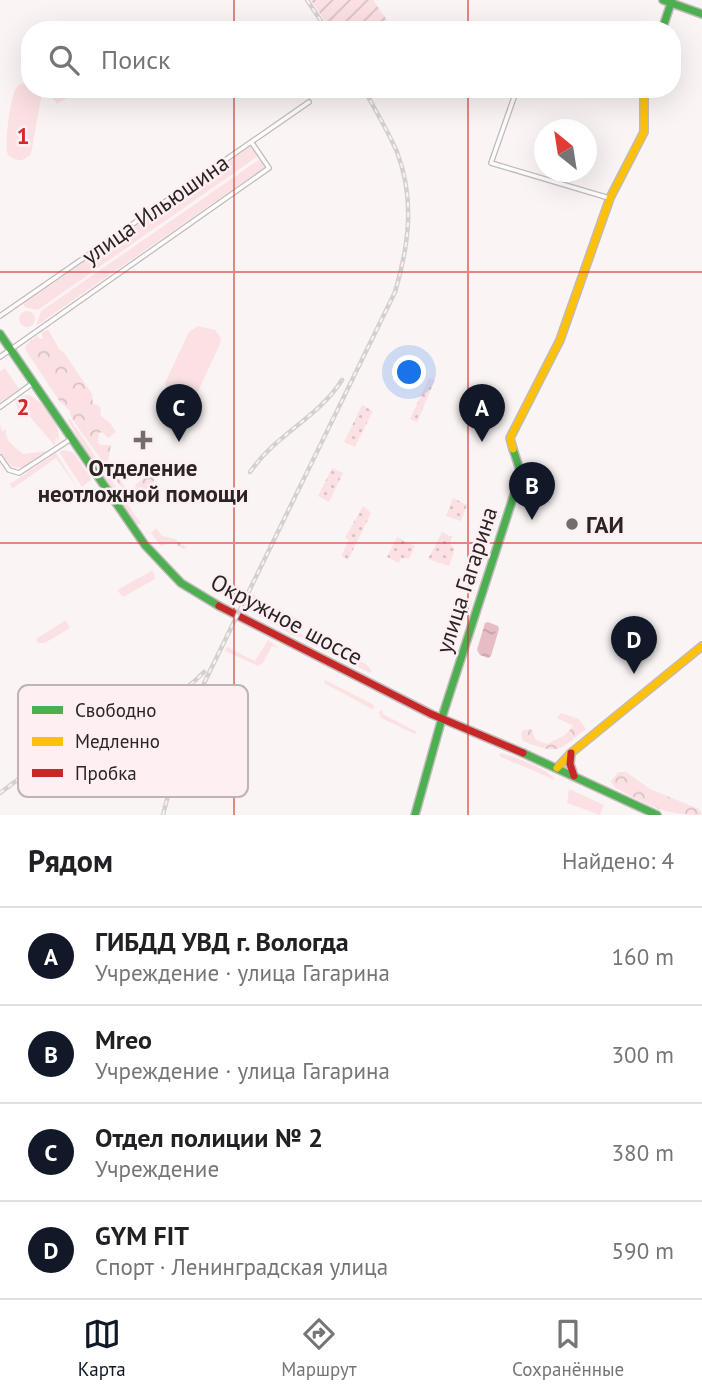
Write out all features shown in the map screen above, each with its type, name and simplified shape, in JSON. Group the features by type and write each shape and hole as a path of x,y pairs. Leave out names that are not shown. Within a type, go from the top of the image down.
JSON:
{"main road":[{"path":"664,21 668,1 702,14"},
{"name":"улица Гагарина","path":"415,815 442,719 521,473 510,438 560,340 610,198 644,132 644,98"},
{"name":"Окружное шоссе","path":"0,334 145,545 181,583 236,616 442,719 557,768 657,815"},
{"path":"557,768 571,753 702,646"},
{"path":"571,753 570,764 574,776"}],"street":[{"path":"514,98 491,163 610,198"},
{"name":"улица Ильюшина","path":"0,316 309,102"},
{"name":"улица Ильюшина","path":"0,357 269,169 252,143"},
{"path":"0,407 33,383"},
{"path":"0,457 9,470 19,473 71,439"}],"green space":[{"path":"311,0 373,0 388,21 325,21"},
{"path":"20,85 21,98 41,98 31,154 20,160 8,155 7,133 13,96"},
{"path":"53,98 67,98 57,104"},
{"path":"251,146 258,156 38,310 25,307 23,304"},
{"path":"260,159 265,167 36,326 41,311"},
{"path":"27,311 35,319 27,327 19,319"},
{"path":"198,326 215,330 221,338 220,344 196,396 180,402 170,396 165,383 189,332"},
{"path":"48,329 59,349 92,394 93,404 101,408 100,415 116,432 108,438 102,432 99,433 98,442 101,445 111,445 108,461 127,490 126,494 25,349 37,336 43,339 41,333"},
{"path":"5,368 19,389 0,403 0,371"},
{"path":"429,378 435,380 417,422 410,419"},
{"path":"27,395 45,407 55,422 59,436 58,442 56,436 55,446 26,412 18,410 15,400"},
{"path":"362,405 373,411 355,447 344,442"},
{"path":"70,419 141,524 136,524 83,447 68,420"},
{"path":"0,424 2,431 6,429 9,441 23,454 48,451 23,468 12,467 0,452"},
{"path":"64,450 74,453 90,477 91,480 82,487 59,452"},
{"path":"56,453 79,490 56,458 12,489 10,484"},
{"path":"332,468 343,473 329,502 318,496"},
{"path":"152,472 157,473 150,490 144,490 137,501 133,496 136,484"},
{"path":"453,498 467,505 461,521 446,516"},
{"path":"363,506 371,513 348,560 341,556 349,540 345,538"},
{"path":"156,528 162,536 175,539 187,548 183,549 173,542 161,546 151,533"},
{"path":"442,532 452,537 450,544 455,549 449,566 428,559"},
{"path":"397,537 415,546 409,559 401,558 399,563 387,557"},
{"path":"153,570 155,579 123,597 117,590"},
{"path":"252,594 271,617 270,620 258,615 245,600"},
{"path":"66,620 70,628 45,643 38,643 36,639"},
{"path":"278,622 286,622 304,636 290,634 276,625"},
{"path":"268,640 280,649 272,646 263,663 258,666 225,651 227,647 255,661"},
{"path":"330,647 366,664 372,671 370,673 333,654"},
{"path":"325,680 374,705 374,708 324,683"},
{"path":"382,710 383,714 417,732 415,734 381,718 379,712"},
{"path":"561,713 579,719 586,729 557,749 523,741 523,730 531,729 536,740 547,744 565,735 573,726 557,718"},
{"path":"500,753 539,767 555,780 499,756"},
{"path":"618,772 626,772 650,789 699,809 702,815 666,811 637,799 614,787 611,781"},
{"path":"569,789 604,805 600,815 567,803"}],"water":[{"path":"488,622 499,629 488,658 480,655 477,650 485,623"}],"railway":[{"path":"307,0 321,21"},
{"path":"203,685 395,292 407,239 406,187 397,152 369,98"},
{"path":"250,472 273,446 321,405 342,380"},
{"path":"190,685 204,672"},
{"path":"0,793 18,780"},
{"path":"163,815 168,797"}],"traffic: fast":[{"path":"663,0 702,14"},
{"path":"665,21 672,0"},
{"path":"0,334 145,545 181,583 219,606"},
{"path":"415,815 444,711 521,473 513,449"},
{"path":"523,753 657,815"}],"traffic: slow":[{"path":"513,449 510,438 560,340 610,198 644,132 644,98"},
{"path":"557,768 571,753 702,646"}],"traffic: jam":[{"path":"219,606 431,714 523,753"},
{"path":"571,753 570,764 574,776"}],"place":[{"name":"Отделение неотложной помощи","path":"143,440"},
{"name":"Отдел полиции № 2","path":"179,442"},
{"name":"ГИБДД УВД г. Вологда","path":"482,442"},
{"name":"Mreo","path":"532,520"},
{"name":"ГАИ","path":"572,524"},
{"name":"GYM FIT","path":"634,674"}]}
